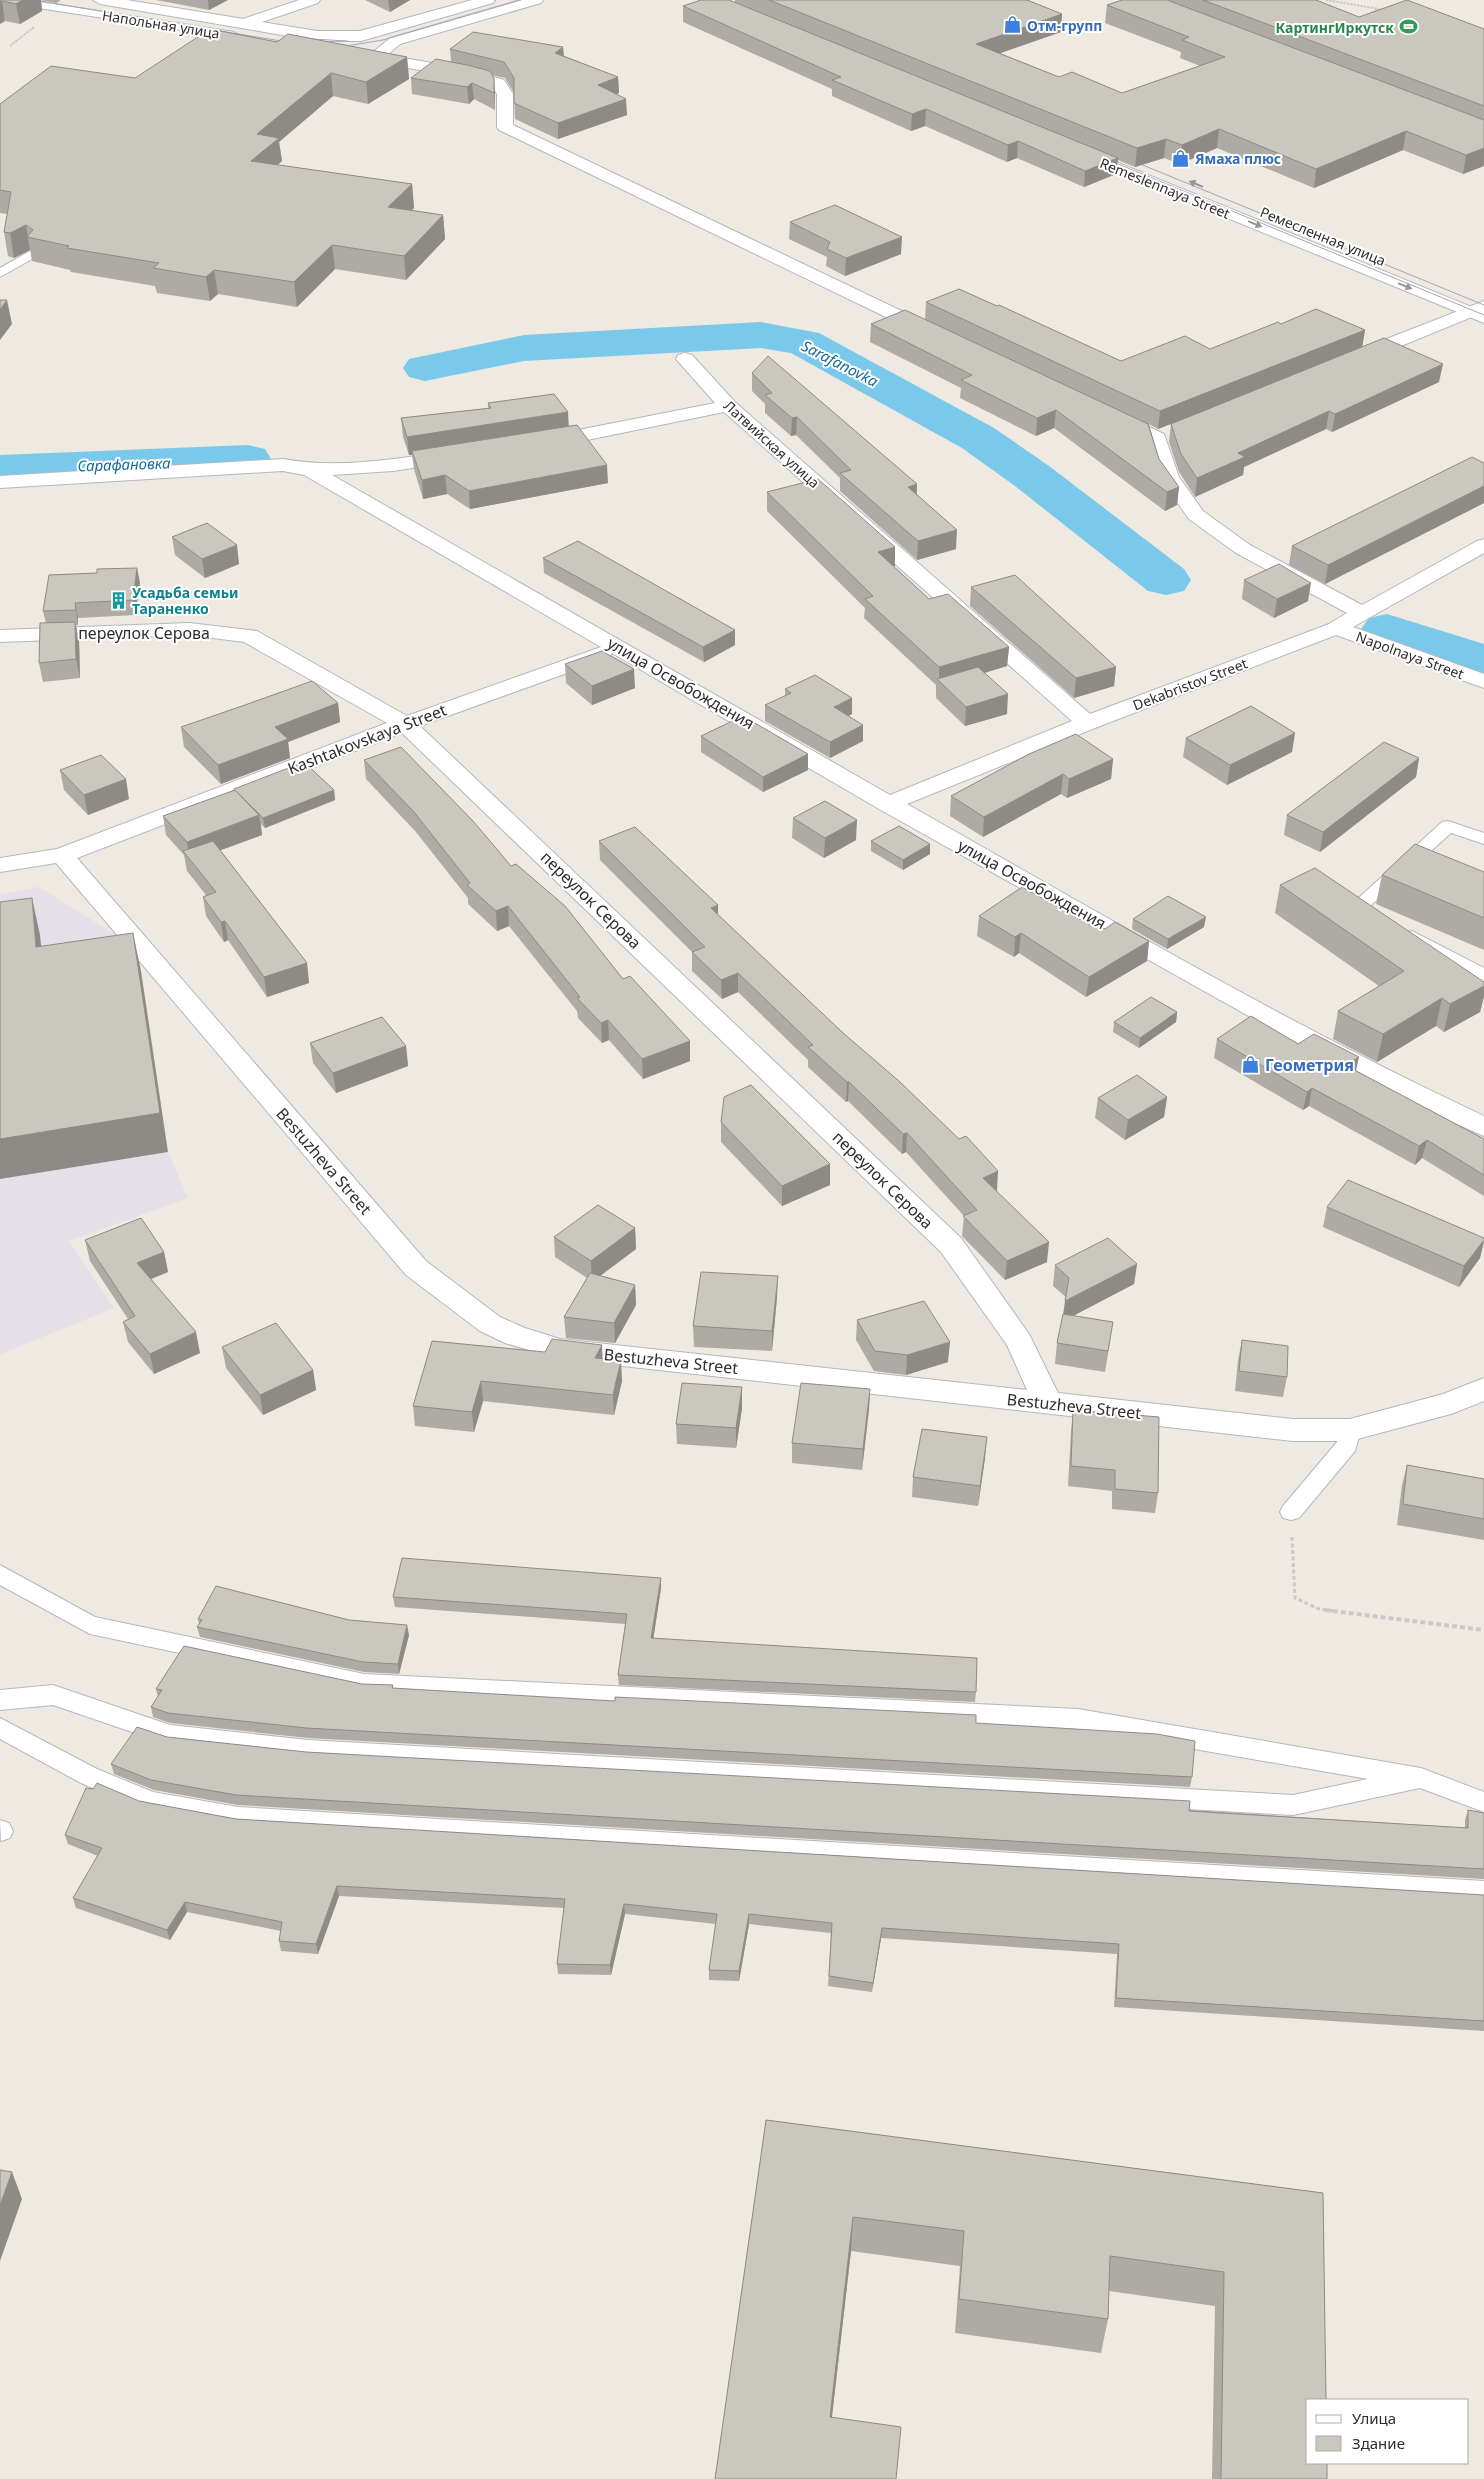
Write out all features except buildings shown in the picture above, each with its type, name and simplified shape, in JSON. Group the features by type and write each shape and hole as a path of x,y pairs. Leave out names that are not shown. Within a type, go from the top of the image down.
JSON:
{"street":[{"name":"Напольная улица","path":"100,0 317,36 344,37 361,36 488,0"},
{"path":"242,24 313,0"},
{"path":"536,0 395,41 371,57 471,75 498,83 505,94 505,127 711,228 943,337"},
{"name":"Ремесленная улица","path":"1078,136 1480,310"},
{"name":"Remeslennaya Street","path":"1064,146 1480,310"},
{"path":"1340,364 1480,310"},
{"name":"Латвийская улица","path":"686,359 728,406 1087,723"},
{"path":"528,446 728,406"},
{"path":"1103,413 1157,438 1169,477 1196,515 1244,549 1362,613"},
{"path":"1157,438 1175,430"},
{"path":"310,470 393,465 471,455"},
{"name":"улица Освобождения","path":"0,482 283,465 310,470 619,647 887,804 1385,1081 1484,1127"},
{"name":"Dekabristov Street","path":"887,804 1087,723 1336,628 1484,546"},
{"name":"Napolnaya Street","path":"1336,628 1484,681"},
{"name":"переулок Серова","path":"0,636 189,629 249,636 405,724 951,1245 1019,1341 1048,1403"},
{"name":"Kashtakovskaya Street","path":"0,865 62,855 405,724 619,647"},
{"name":"Bestuzheva Street","path":"62,855 416,1268 447,1294 492,1325 519,1336 560,1349 1293,1430 1350,1430 1451,1402 1484,1389"}],"lane":[{"name":"Напольная улица","path":"6,0 249,38"},
{"path":"0,273 30,255"},
{"path":"1484,839 1448,826 1359,907 1484,976"},
{"path":"1291,1512 1347,1445 1350,1430"},
{"path":"0,1574 90,1625 364,1683 1078,1720 1421,1778 1484,1802"},
{"path":"0,1700 53,1695 170,1735 308,1750 1283,1805 1293,1805 1421,1778"},
{"path":"0,1728 89,1776 151,1802 238,1817 1484,1892"}],"path":[{"path":"1326,0 1379,9 1361,17"},
{"path":"1291,1512 1294,1598 1319,1609 1484,1630"}],"shaded area":[{"path":"39,887 131,944 141,971 168,1152 188,1198 69,1241 114,1308 0,1354 0,894"}],"waterway":[{"name":"Sarafanovka","path":"425,368 524,348 761,335 803,342 978,438 1032,476 1166,580"},
{"name":"Сарафановка","path":"0,469 248,459"},
{"name":"Sarafanovka","path":"1387,629 1484,661"}],"tram line":[{"path":"34,0 293,43"},
{"path":"340,47 383,40 521,0"},
{"path":"311,39 348,41"},
{"path":"1106,159 1484,315"},
{"path":"1128,159 1484,305"}],"place":[{"name":"Отм-групп","path":"1013,25"},
{"name":"КартингИркутск","path":"1408,27"},
{"name":"Ямаха плюс","path":"1181,158"},
{"name":"Усадьба семьи Тараненко","path":"118,600"},
{"name":"Геометрия","path":"1251,1065"}]}
